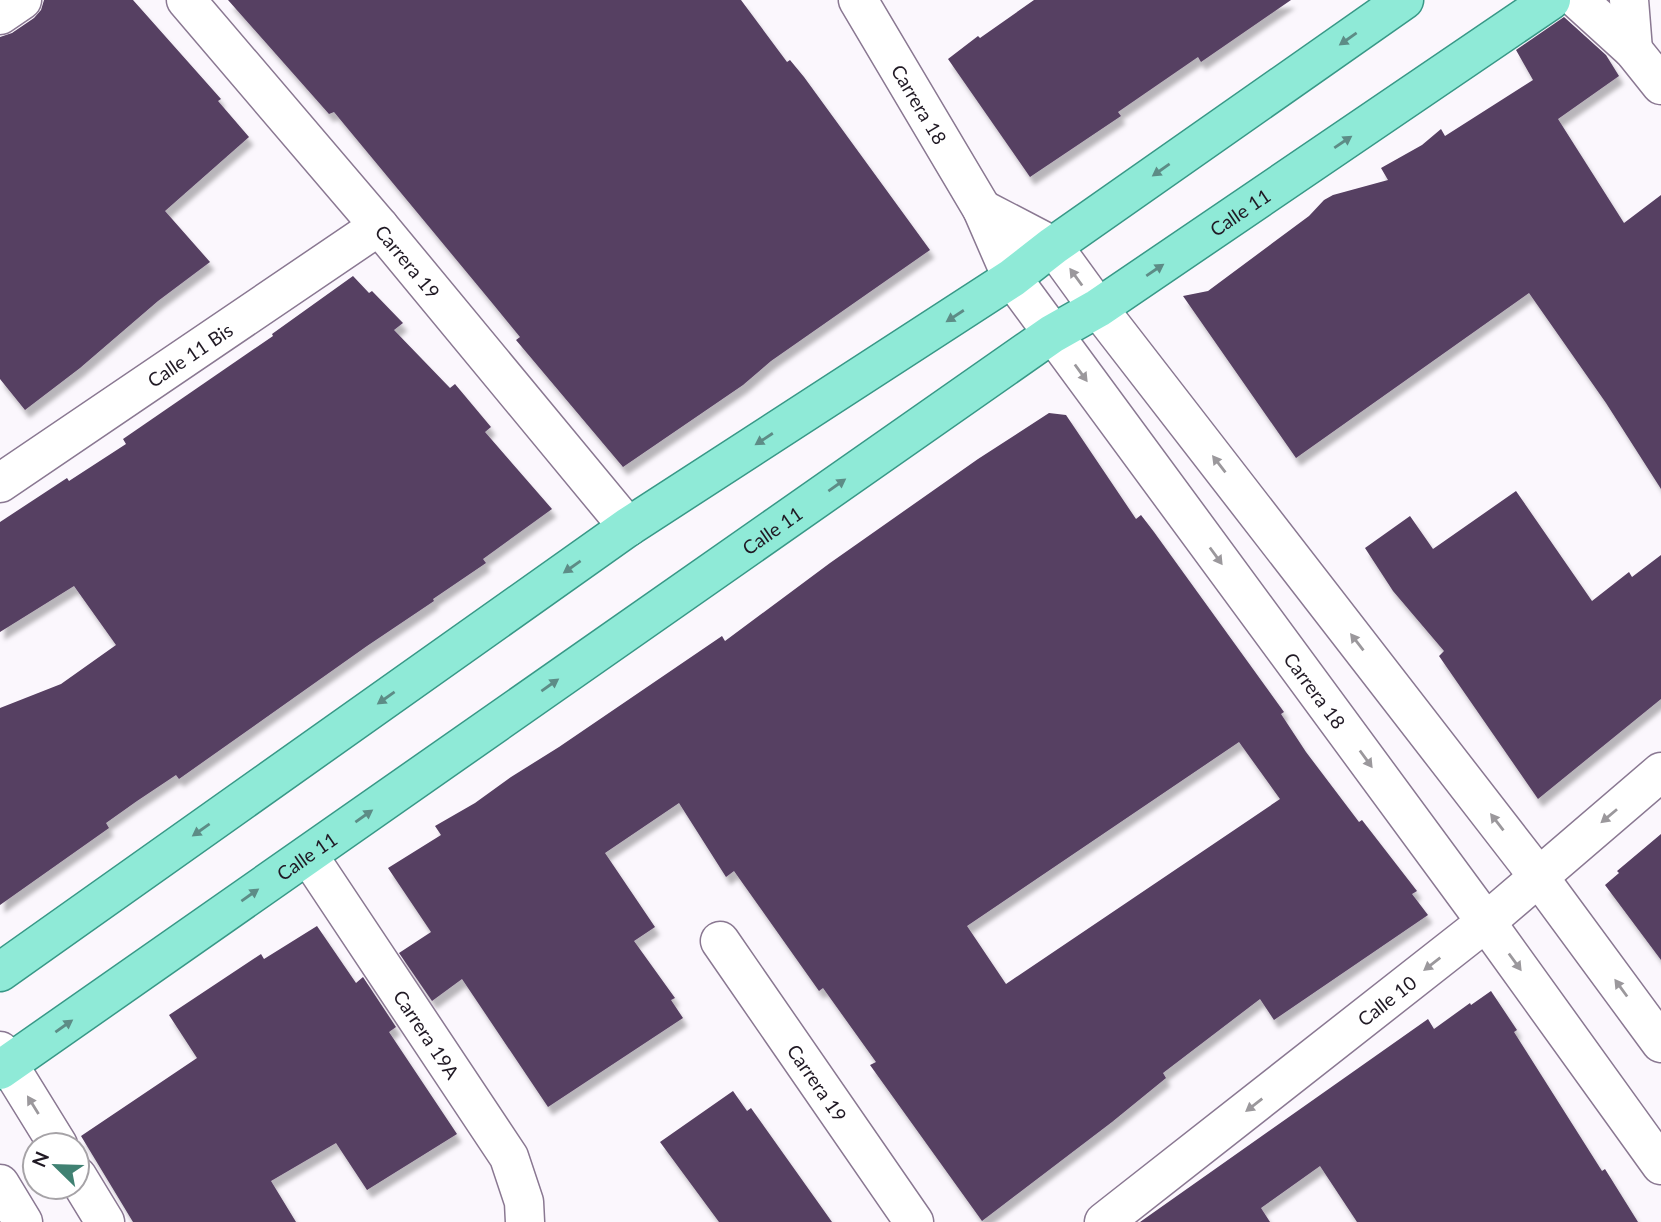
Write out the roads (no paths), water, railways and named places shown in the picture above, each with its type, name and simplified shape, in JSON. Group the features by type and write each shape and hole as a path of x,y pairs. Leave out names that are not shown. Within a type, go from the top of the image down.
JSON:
{"main road":[{"path":"0,972 628,527 1012,278 1053,246 1404,0"},
{"name":"Calle 11","path":"3,1062 308,855 1052,334 1098,308 1551,0"}],"street":[{"path":"0,15 22,0"},
{"name":"Carrera 19","path":"186,0 379,226 628,527"},
{"name":"Carrera 18","path":"858,0 982,208 1012,278 1486,922 1661,1165"},
{"path":"1578,0 1633,50 1661,85"},
{"path":"1629,0 1633,50"},
{"path":"982,208 1053,246 1098,308 1538,876 1661,1043"},
{"name":"Calle 11 Bis","path":"0,483 379,226"},
{"name":"Calle 10","path":"1104,1222 1486,922 1661,772"},
{"name":"Carrera 19A","path":"308,855 509,1157 524,1202 525,1222"},
{"name":"Carrera 19","path":"720,942 914,1222"},
{"path":"3,1062 49,1131"},
{"path":"0,1184 23,1222"},
{"path":"91,1198 106,1222"}]}
